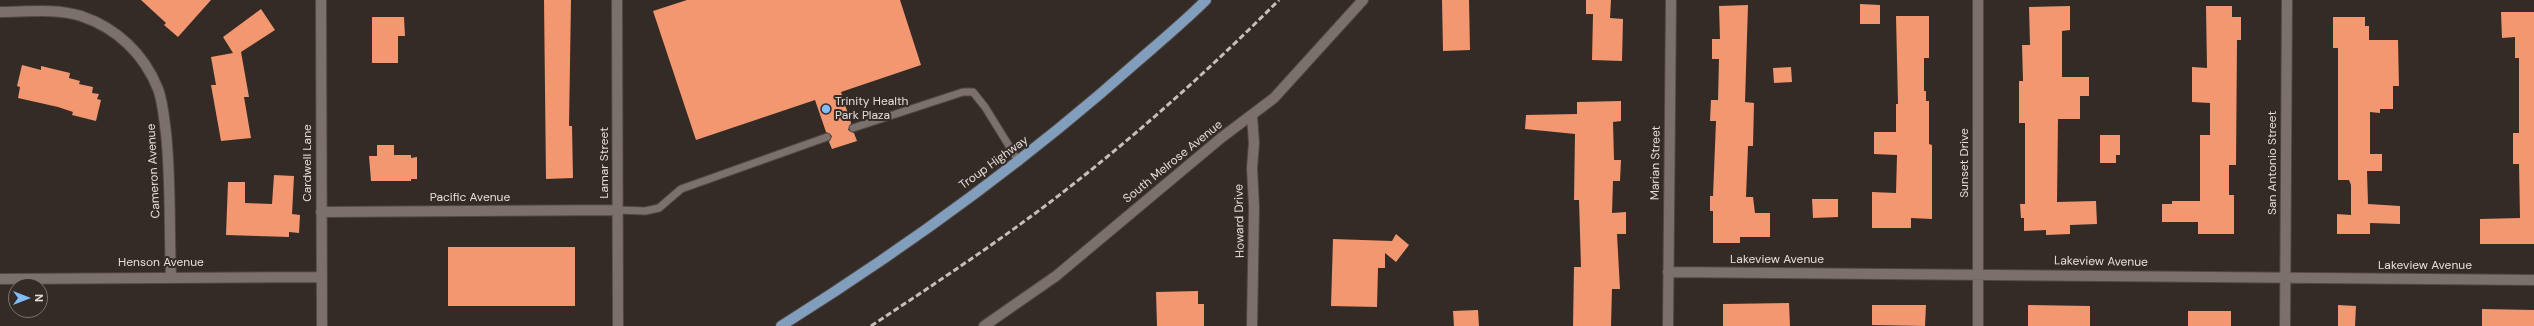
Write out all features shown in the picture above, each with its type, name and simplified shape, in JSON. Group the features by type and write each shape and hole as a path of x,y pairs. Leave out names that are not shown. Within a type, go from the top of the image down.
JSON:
{"main road":[{"name":"Troup Highway","path":"781,326 824,299 1019,162 1098,97 1206,0"}],"street":[{"name":"Cardwell Lane","path":"321,0 322,326"},
{"name":"Lamar Street","path":"617,0 618,326"},
{"name":"South Melrose Avenue","path":"984,326 1056,276 1221,138 1274,98 1363,0"},
{"name":"Marian Street","path":"1668,326 1671,0"},
{"name":"Sunset Drive","path":"1978,0 1978,326"},
{"name":"San Antonio Street","path":"2285,326 2287,0"},
{"name":"Cameron Avenue","path":"0,12 53,11 81,16 106,27 128,43 146,65 158,90 164,117 169,164 171,276"},
{"name":"Howard Drive","path":"1252,116 1254,144 1252,168 1254,207 1252,326"},
{"name":"Pacific Avenue","path":"321,212 618,210"},
{"name":"Lakeview Avenue","path":"1668,272 2534,280"},
{"name":"Henson Avenue","path":"0,279 171,276 322,276"}],"lane":[{"path":"853,128 963,92 973,92 985,107 1019,162"},
{"path":"618,210 644,211 659,208 681,189 827,137"}],"building":[{"path":"141,0 211,0 178,37 164,25 166,23"},
{"path":"544,0 571,0 569,126 572,126 573,178 546,179"},
{"path":"687,0 900,0 921,65 841,92 851,123 848,130 854,133 857,141 832,149 829,142 832,136 826,132 815,100 696,140 653,11"},
{"path":"1442,0 1469,0 1470,50 1443,51"},
{"path":"1586,0 1611,0 1610,18 1623,19 1622,61 1592,60 1593,14 1586,14"},
{"path":"1860,4 1880,5 1880,24 1860,24"},
{"path":"1748,5 1745,102 1754,103 1753,146 1748,146 1746,197 1753,197 1755,213 1770,213 1770,237 1740,237 1740,243 1713,243 1713,211 1710,211 1710,196 1713,196 1716,121 1710,121 1711,100 1718,100 1719,59 1712,59 1712,39 1720,39 1719,6"},
{"path":"2070,6 2070,30 2062,31 2062,77 2089,77 2089,96 2080,96 2080,119 2058,119 2057,202 2096,201 2097,224 2070,225 2070,234 2046,235 2046,230 2024,231 2024,218 2021,218 2020,204 2025,204 2025,123 2019,123 2019,81 2023,81 2022,45 2030,45 2029,7"},
{"path":"2206,6 2232,6 2232,17 2241,17 2241,40 2237,40 2236,165 2229,165 2229,195 2234,195 2234,234 2198,234 2198,222 2162,222 2162,204 2172,204 2172,201 2200,201 2200,135 2210,135 2210,103 2192,102 2192,67 2207,68"},
{"path":"261,9 275,30 241,52 249,97 244,97 251,138 221,141 211,85 216,85 211,57 233,53 223,37"},
{"path":"2501,12 2534,12 2534,244 2480,244 2480,219 2520,218 2519,164 2513,164 2513,133 2519,133 2519,58 2515,58 2515,37 2502,38"},
{"path":"1896,16 1929,16 1929,58 1924,58 1924,91 1926,91 1926,101 1929,101 1929,144 1932,145 1932,219 1911,218 1911,228 1872,228 1872,192 1896,193 1897,155 1874,154 1874,132 1896,132 1896,104 1898,104"},
{"path":"372,17 404,17 405,36 398,36 398,63 372,63"},
{"path":"2333,17 2365,17 2365,26 2369,26 2369,40 2398,40 2399,86 2393,86 2393,109 2380,109 2380,113 2370,112 2370,154 2382,154 2382,171 2367,171 2368,204 2400,206 2400,224 2370,223 2370,234 2337,234 2337,214 2351,215 2351,185 2349,180 2338,180 2338,48 2333,48"},
{"path":"22,65 41,70 41,66 70,73 69,78 80,81 79,84 93,87 92,93 99,94 97,99 101,100 96,121 72,115 73,112 58,107 18,98 20,87 17,86"},
{"path":"1791,67 1792,82 1774,83 1773,68"},
{"path":"1621,101 1621,121 1613,122 1614,160 1621,160 1620,181 1613,181 1612,213 1626,212 1626,234 1617,234 1620,289 1612,289 1611,326 1573,326 1574,267 1581,267 1579,200 1574,200 1575,134 1525,129 1526,115 1577,114 1577,102"},
{"path":"2100,135 2120,135 2120,155 2116,155 2116,163 2100,163"},
{"path":"377,145 394,145 394,155 411,155 411,158 417,157 417,179 411,179 411,181 371,181 369,156 377,156"},
{"path":"274,175 294,176 292,214 300,215 299,233 289,232 289,237 226,235 228,182 245,182 245,203 272,204"},
{"path":"1812,199 1838,199 1838,217 1813,218"},
{"path":"1396,234 1409,245 1396,262 1385,253 1385,268 1378,268 1377,307 1331,306 1333,239 1392,241"},
{"path":"448,247 575,247 575,306 448,306"},
{"path":"1198,291 1198,304 1204,304 1204,326 1157,326 1156,292"},
{"path":"1789,303 1790,326 1723,326 1723,304"},
{"path":"1872,305 1926,305 1925,326 1872,325"},
{"path":"2028,305 2090,306 2090,326 2028,326"},
{"path":"2338,305 2356,306 2355,326 2338,326"},
{"path":"2482,309 2534,310 2534,326 2482,326"},
{"path":"1478,310 1479,326 1454,326 1453,311"},
{"path":"2188,311 2231,311 2231,326 2188,326"}],"railway":[{"path":"871,326 1002,237 1076,182 1166,107 1279,0"}],"place":[{"name":"Trinity Health Park Plaza","path":"826,109"}]}
